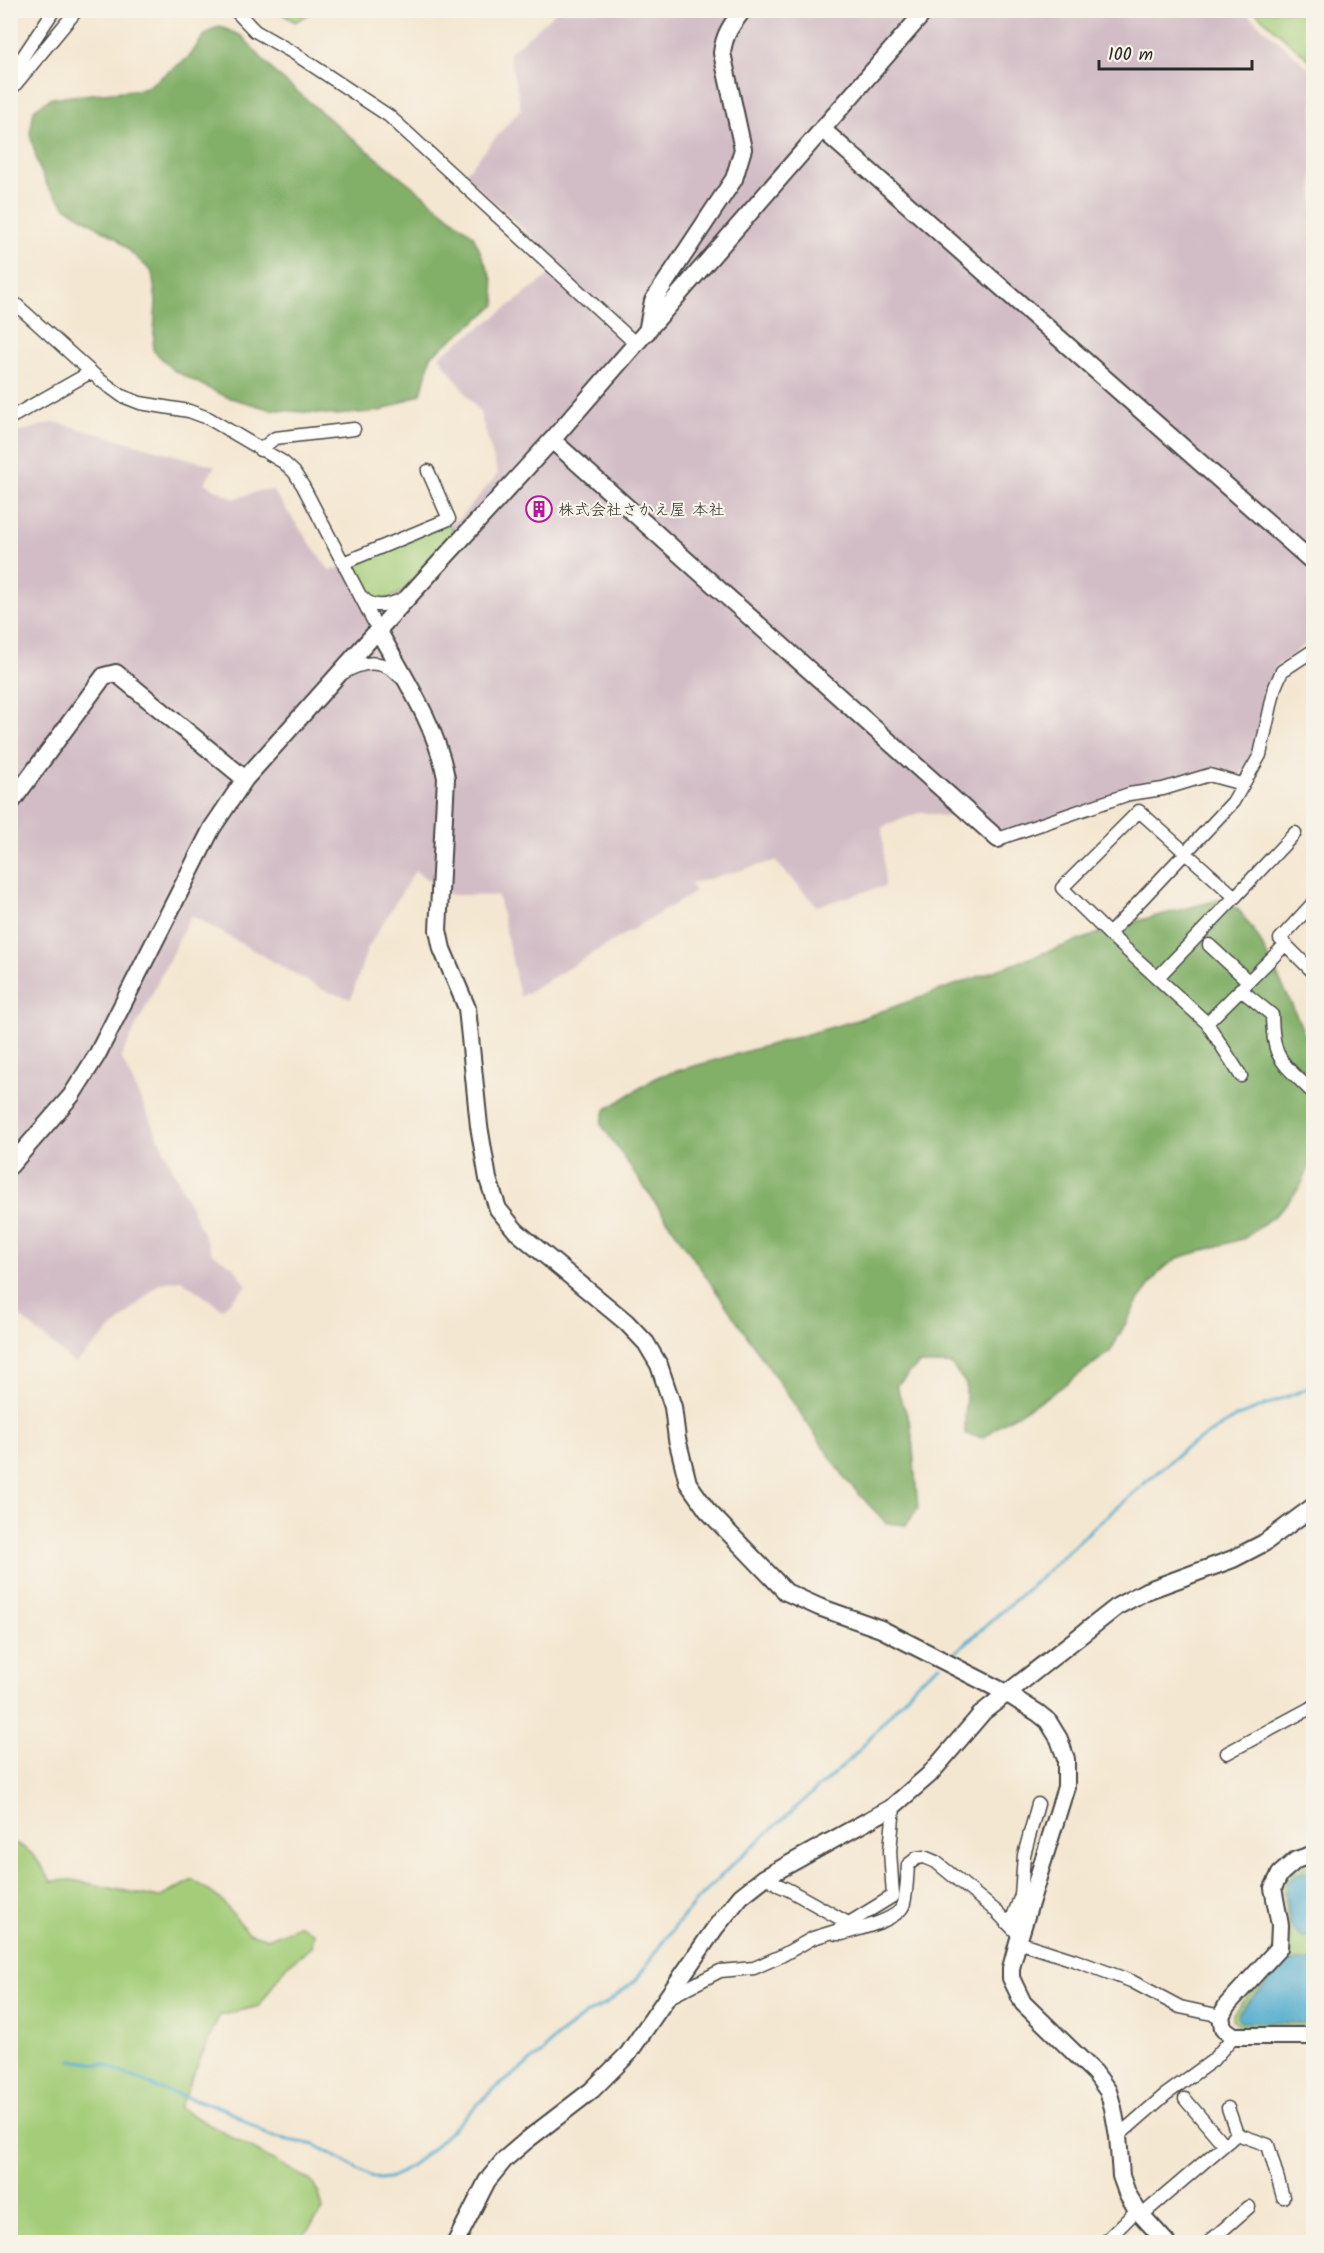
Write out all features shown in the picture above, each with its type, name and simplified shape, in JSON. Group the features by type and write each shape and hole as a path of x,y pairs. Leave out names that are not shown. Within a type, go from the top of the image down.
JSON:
{"street":[{"path":"10,76 54,10"},
{"path":"10,91 77,10"},
{"path":"235,10 255,31 292,52 389,116 642,338"},
{"path":"642,338 653,301 734,179 743,149 722,54 724,38 730,25 743,10"},
{"path":"10,1166 71,1096 97,1055 212,828 245,779 552,440 926,10"},
{"path":"822,129 1314,563"},
{"path":"10,298 91,372 122,396 140,403 189,411 208,418 283,462 294,472 437,740 443,760 446,778 438,930 442,949 467,1008 479,1126 488,1179 498,1209 516,1231 626,1322 646,1343 659,1365 673,1407 676,1439 688,1483 706,1510 786,1592 880,1629 1006,1693 1048,1721 1059,1739 1067,1770 1066,1787 1016,1934"},
{"path":"10,418 91,372"},
{"path":"260,450 274,438 354,429"},
{"path":"552,440 998,839 1129,794 1163,789 1209,775 1242,784"},
{"path":"343,563 449,519 428,471"},
{"path":"359,594 366,601 381,605 391,604 410,595"},
{"path":"1109,934 1233,802 1260,755 1275,687 1282,671 1314,650"},
{"path":"336,677 357,666 373,662 381,663 395,670 408,687"},
{"path":"10,804 104,676 116,673 245,779"},
{"path":"1235,897 1139,811 1062,888 1207,1023 1241,1076"},
{"path":"1158,977 1295,833"},
{"path":"1314,902 1280,939 1314,973"},
{"path":"1209,945 1272,1015 1273,1043 1280,1061 1310,1090"},
{"path":"1207,1023 1285,945"},
{"path":"456,2242 487,2181 527,2140 592,2090 628,2054 730,1908 741,1896 767,1877 894,1806 929,1775 983,1712 1118,1606 1146,1591 1233,1559 1264,1543 1314,1506"},
{"path":"1227,1753 1314,1706"},
{"path":"1038,1804 1024,1855 1011,1978 1016,1992 1035,2016 1095,2073 1108,2091 1118,2136 1121,2176 1126,2193 1166,2242"},
{"path":"668,1998 720,1971 753,1968 836,1931 893,1896 890,1851 894,1806"},
{"path":"1314,1854 1296,1860 1280,1874 1273,1888 1280,1925 1279,1948 1227,2005 1221,2016 1223,2028 1234,2036 1314,2036"},
{"path":"823,1935 842,1934 892,1917 900,1911 904,1905 908,1865 917,1858 924,1857 936,1862 997,1912 1016,1934 1074,1960 1131,1981 1180,2007 1221,2016"},
{"path":"767,1877 848,1923"},
{"path":"1118,2136 1165,2095 1212,2061 1234,2036"},
{"path":"1185,2099 1224,2145"},
{"path":"1228,2108 1237,2134"},
{"path":"1105,2242 1237,2134"},
{"path":"1237,2134 1268,2145 1282,2197"},
{"path":"1209,2242 1249,2207"}],"shaded area":[{"path":"557,11 1244,11 1313,72 1313,639 1276,667 1255,753 1239,778 1214,771 1000,835 971,808 946,817 922,812 882,827 885,886 817,906 775,861 690,884 695,892 520,997 498,896 450,895 415,871 367,949 351,999 325,991 191,915 121,1057 212,1253 234,1267 247,1286 222,1309 181,1280 160,1283 75,1364 11,1309 11,434 55,422 215,466 205,483 234,499 262,490 273,491 330,571 459,519 498,474 480,413 439,356 499,314 547,277 560,263 464,175 521,108 509,53"}],"green space":[{"path":"277,11 315,11 295,22"},
{"path":"1254,11 1313,11 1313,63"},
{"path":"221,27 242,36 274,72 473,235 492,279 496,305 431,356 421,394 381,411 336,415 269,409 227,397 173,370 153,350 156,301 152,272 116,238 67,208 48,187 38,165 30,134 34,110 51,98 144,89 189,57 203,37 213,29"},
{"path":"447,524 455,531 404,590 384,599 377,599 366,590 352,564"},
{"path":"1222,899 1239,910 1258,937 1313,1054 1313,1159 1300,1187 1280,1211 1245,1238 1178,1258 1161,1270 1139,1299 1110,1352 1050,1395 1006,1421 983,1438 965,1434 966,1384 951,1364 919,1364 896,1386 911,1425 918,1509 906,1525 886,1523 847,1481 601,1124 605,1110 659,1076 857,1020 1125,924"},
{"path":"11,1842 30,1852 51,1881 72,1880 159,1898 193,1880 220,1899 249,1933 268,1939 300,1925 314,1933 312,1947 286,1966 259,2006 219,2016 179,2108 311,2181 319,2193 323,2210 299,2242 11,2242"},
{"path":"1313,1863 1313,2027 1240,2026 1233,2020 1233,2013 1286,1954 1290,1941 1283,1890 1286,1879 1296,1870"}],"water":[{"path":"1313,1868 1313,1937 1302,1937 1291,1926 1285,1893 1288,1882 1296,1875"},
{"path":"1289,1961 1313,1961 1313,2023 1242,2022 1238,2019 1239,2012"}],"waterway":[{"path":"950,1657 1184,1449 1236,1417 1314,1386"},
{"path":"71,2060 105,2065 161,2089 228,2110 269,2136 315,2145 368,2175 378,2179 389,2178 402,2172 431,2150 487,2095 543,2052 554,2039 588,2013 606,2004 637,1979 661,1944 696,1901 736,1861 854,1756 919,1681 940,1665"}],"place":[{"name":"株式会社さかえ屋 本社","path":"539,509"}]}
